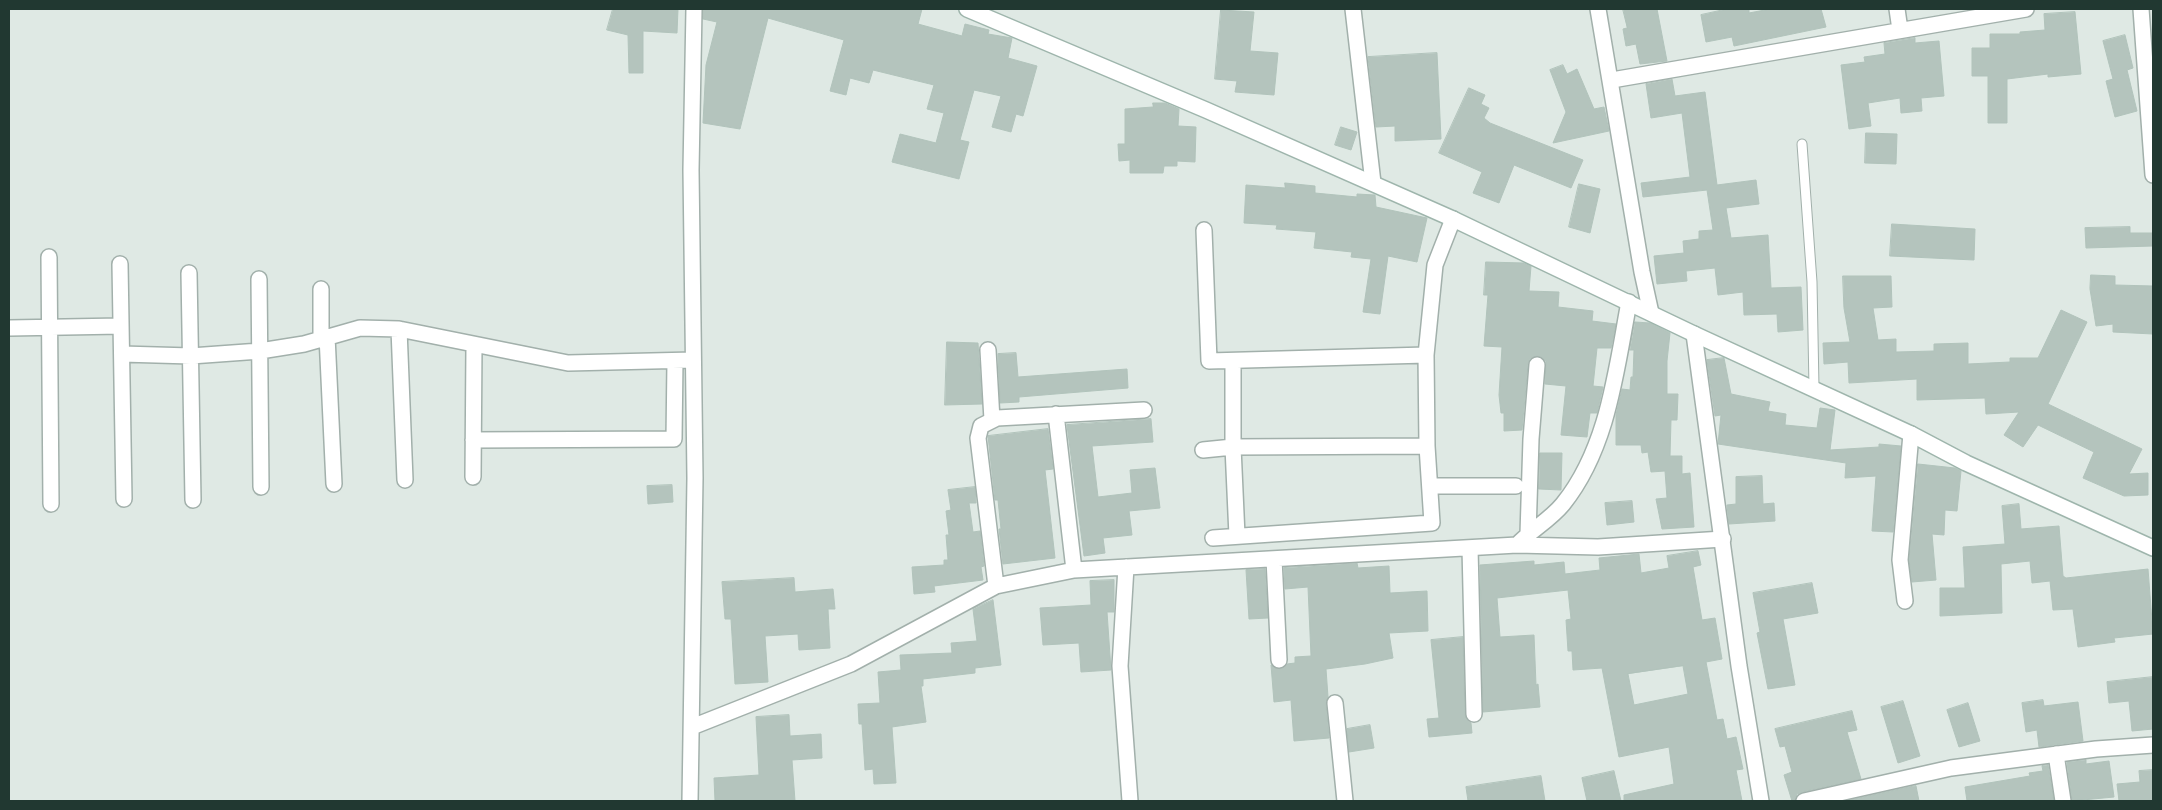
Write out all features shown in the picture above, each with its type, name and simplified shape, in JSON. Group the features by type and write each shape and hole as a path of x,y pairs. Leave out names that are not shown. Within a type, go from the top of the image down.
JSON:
{"street":[{"path":"690,801 695,478 691,170 694,9"},
{"path":"967,9 984,12 1453,219 1694,334 1911,434 1966,463 2153,548"},
{"path":"1353,9 1373,183"},
{"path":"1598,9 1612,80 1642,272 1652,313"},
{"path":"1897,9 1900,30"},
{"path":"1612,80 2026,9"},
{"path":"2141,9 2153,175"},
{"path":"1213,538 1432,523 1426,355 1434,265 1453,219"},
{"path":"1204,230 1209,361 1233,362 1426,355"},
{"path":"49,257 51,504"},
{"path":"120,264 124,499"},
{"path":"190,272 193,500"},
{"path":"259,279 261,487"},
{"path":"321,288 334,484"},
{"path":"1517,545 1562,506 1589,462 1604,425 1629,302"},
{"path":"9,328 121,326"},
{"path":"122,354 191,356 260,351 324,338 360,328 400,329 568,363 694,360"},
{"path":"400,329 405,480"},
{"path":"1694,334 1739,666 1761,801"},
{"path":"473,477 474,345"},
{"path":"988,350 992,420"},
{"path":"473,440 674,439 675,361"},
{"path":"1233,362 1233,447 1237,536"},
{"path":"1528,534 1531,439 1537,365"},
{"path":"996,586 978,438 981,426 992,420 1056,414 1144,410"},
{"path":"1056,414 1074,570"},
{"path":"1905,601 1900,560 1911,434"},
{"path":"1204,450 1233,447 1428,446"},
{"path":"1430,486 1516,486"},
{"path":"692,727 851,664 996,586 1074,570 1517,545 1598,547 1723,539"},
{"path":"1470,548 1474,714"},
{"path":"1274,559 1279,660"},
{"path":"1126,567 1120,666 1130,801"},
{"path":"1335,703 1345,801"},
{"path":"1804,801 1951,768 2056,754 2153,745"},
{"path":"2056,754 2063,801"}],"lane":[{"path":"1802,144 1812,282 1814,388"}],"building":[{"path":"613,9 678,9 677,33 643,31 643,73 629,73 628,35 607,30"},
{"path":"703,9 922,9 918,24 962,36 965,24 989,30 988,34 1012,38 1008,58 1037,66 1023,116 1016,114 1011,132 992,127 1001,96 974,90 960,140 969,142 959,179 892,162 900,134 936,143 944,113 927,109 934,85 873,70 869,83 850,78 846,95 830,91 844,40 768,18 740,129 703,123 706,65 717,22 703,19"},
{"path":"1623,9 1657,9 1667,61 1640,64 1636,44 1626,46 1623,29 1627,28"},
{"path":"1727,9 1749,9 1749,13 1770,9 1821,9 1826,27 1734,46 1732,37 1706,42 1701,15"},
{"path":"1221,10 1254,12 1250,51 1278,53 1274,95 1235,92 1237,81 1215,79"},
{"path":"2075,12 2081,74 2048,77 2048,74 2007,79 2007,123 1988,123 1988,76 1972,76 1972,48 1990,48 1990,34 2020,34 2020,32 2045,30 2044,14"},
{"path":"2125,35 2133,68 2127,70 2137,111 2115,117 2106,81 2113,79 2103,41"},
{"path":"1915,38 1915,43 1939,41 1944,96 1921,98 1922,111 1901,113 1900,98 1868,103 1871,126 1849,129 1841,65 1865,62 1864,57 1885,54 1884,43"},
{"path":"1437,53 1441,139 1395,141 1395,126 1376,127 1368,57"},
{"path":"1563,65 1567,74 1577,69 1594,109 1604,107 1609,131 1553,143 1566,112 1550,70"},
{"path":"1672,79 1675,96 1705,92 1717,185 1756,180 1759,204 1726,208 1731,238 1768,235 1771,288 1801,287 1803,330 1778,332 1777,314 1744,315 1743,292 1718,295 1715,268 1686,271 1687,281 1657,284 1654,256 1684,253 1683,241 1699,239 1699,231 1713,230 1707,190 1643,197 1641,183 1690,177 1682,113 1651,118 1646,84"},
{"path":"1469,88 1485,95 1481,104 1489,108 1484,118 1490,123 1583,160 1571,188 1514,165 1499,203 1473,193 1482,172 1439,153"},
{"path":"1153,103 1165,103 1179,109 1178,126 1196,127 1195,162 1177,161 1177,166 1164,166 1163,173 1130,173 1130,160 1119,161 1118,144 1125,144 1125,109 1153,107"},
{"path":"1341,127 1357,132 1351,150 1335,145"},
{"path":"1866,133 1897,134 1896,164 1865,163"},
{"path":"1285,183 1315,186 1315,193 1357,197 1357,194 1375,195 1376,207 1427,218 1417,262 1388,256 1380,314 1363,312 1371,259 1351,257 1352,252 1314,248 1316,232 1276,229 1277,225 1244,223 1246,185 1285,188"},
{"path":"1579,184 1600,189 1590,233 1569,227"},
{"path":"1892,224 1975,229 1974,260 1890,256"},
{"path":"2130,227 2130,233 2153,233 2153,246 2086,248 2085,228"},
{"path":"1486,262 1524,263 1531,266 1529,291 1559,292 1558,307 1593,311 1592,321 1616,324 1611,348 1597,348 1593,386 1603,387 1597,413 1590,413 1587,437 1561,435 1566,386 1545,384 1546,361 1537,356 1530,359 1528,364 1522,430 1504,431 1504,413 1501,413 1499,395 1502,347 1484,346 1488,295 1484,295"},
{"path":"2091,275 2115,276 2115,285 2153,286 2153,334 2113,332 2113,324 2096,326 2090,289"},
{"path":"1843,276 1891,276 1892,307 1873,308 1878,340 1896,339 1896,352 1934,351 1934,344 1968,343 1968,364 2010,362 2010,358 2038,358 2061,310 2087,322 2048,404 2142,449 2129,474 2148,473 2148,495 2124,496 2083,478 2094,452 2038,425 2023,447 2004,435 2019,412 1986,414 1985,398 1917,400 1917,379 1849,383 1848,362 1824,364 1823,343 1850,342 1844,308"},
{"path":"1635,322 1650,323 1670,333 1667,361 1667,394 1678,394 1677,420 1671,420 1670,456 1682,456 1682,474 1690,473 1694,527 1662,529 1656,499 1667,498 1665,471 1651,472 1648,452 1642,453 1641,445 1616,445 1616,415 1622,389 1630,390 1631,377 1633,377 1634,350 1630,350"},
{"path":"947,342 978,343 982,404 945,405"},
{"path":"1016,353 1018,377 1127,369 1128,388 1019,397 1019,402 1000,403 998,354"},
{"path":"1724,358 1731,394 1770,402 1768,411 1786,414 1785,425 1817,428 1820,408 1835,410 1830,450 1879,447 1879,444 1901,446 1893,532 1872,531 1876,476 1845,478 1846,463 1718,444 1721,415 1715,416 1707,360"},
{"path":"1151,419 1153,442 1092,446 1098,497 1132,493 1130,470 1155,468 1160,508 1129,511 1132,535 1103,538 1105,553 1084,556 1067,425"},
{"path":"1048,429 1053,469 1045,470 1055,558 1003,564 998,500 995,500 988,436"},
{"path":"1540,453 1562,453 1561,490 1539,489"},
{"path":"1918,464 1955,468 1961,471 1957,511 1945,510 1944,535 1932,534 1936,580 1912,582 1909,560"},
{"path":"1762,476 1763,504 1774,503 1775,521 1729,524 1727,505 1736,504 1736,477"},
{"path":"672,485 673,502 648,504 647,486"},
{"path":"975,487 976,503 969,503 973,532 980,531 984,566 981,567 983,580 934,586 935,592 914,594 912,567 944,565 944,560 948,560 946,535 949,535 946,511 951,510 948,490"},
{"path":"1632,501 1634,522 1607,525 1605,503"},
{"path":"2019,504 2021,529 2059,526 2063,576 2066,578 2148,569 2153,634 2114,638 2115,642 2078,647 2073,609 2053,610 2050,581 2032,583 2030,561 2001,564 2002,613 1940,616 1940,588 1965,588 1963,547 2005,544 2002,506"},
{"path":"1698,551 1701,565 1693,567 1702,620 1715,618 1722,659 1706,662 1717,720 1723,719 1727,739 1736,737 1743,769 1736,770 1742,801 1624,801 1624,795 1674,784 1669,747 1619,757 1602,668 1573,670 1572,651 1568,651 1566,620 1571,619 1568,590 1497,598 1500,637 1534,635 1536,685 1538,684 1540,707 1483,712 1480,565 1534,561 1534,565 1564,562 1565,574 1600,570 1599,558 1639,554 1641,573 1669,568 1667,556","holes":["1683,666 1688,694 1634,705 1628,674"]},
{"path":"1357,563 1358,568 1389,566 1390,593 1427,591 1428,631 1389,633 1393,658 1326,669 1328,697 1326,704 1329,738 1294,741 1291,700 1274,702 1271,665 1280,669 1287,664 1295,663 1295,657 1311,656 1308,587 1285,589 1284,568"},
{"path":"1265,569 1268,618 1249,619 1246,570"},
{"path":"794,578 795,592 833,589 835,609 828,609 830,648 799,650 798,634 765,636 768,682 735,684 731,619 725,619 722,582"},
{"path":"1114,580 1114,612 1107,612 1111,670 1081,672 1079,643 1043,645 1040,608 1091,605 1090,581"},
{"path":"1812,583 1818,613 1783,619 1795,685 1768,689 1757,633 1760,632 1753,593"},
{"path":"993,600 1001,665 975,668 975,673 923,679 923,686 921,686 926,722 892,727 896,783 874,784 873,769 865,770 862,724 859,724 858,704 880,703 878,672 901,670 900,655 952,653 951,643 977,641 973,609"},
{"path":"1463,637 1465,714 1466,719 1471,723 1472,733 1429,737 1427,719 1439,718 1431,640"},
{"path":"2153,677 2153,729 2132,731 2129,701 2109,703 2107,682"},
{"path":"2043,700 2044,706 2078,702 2083,741 2039,747 2037,730 2026,732 2022,703"},
{"path":"1903,701 1920,756 1898,763 1881,707"},
{"path":"1968,703 1980,741 1959,747 1947,710"},
{"path":"1852,711 1857,730 1847,732 1861,779 1802,792 1797,794 1795,801 1792,801 1784,775 1792,772 1785,746 1780,747 1775,729"},
{"path":"789,715 790,736 821,734 822,758 792,760 795,801 715,801 714,778 759,775 756,717"},
{"path":"1370,725 1374,748 1349,752 1347,729"},
{"path":"2086,760 2086,764 2109,761 2114,797 2072,801 2067,762"},
{"path":"2048,765 2054,801 1967,801 1965,787 2030,776 2029,773 2043,771 2042,766"},
{"path":"2153,770 2153,801 2119,801 2117,784 2140,782 2139,771"},
{"path":"1614,771 1621,801 1587,801 1582,778"},
{"path":"1541,776 1545,801 1468,801 1466,787"},
{"path":"1916,786 1919,801 1846,801 1909,787"}]}
